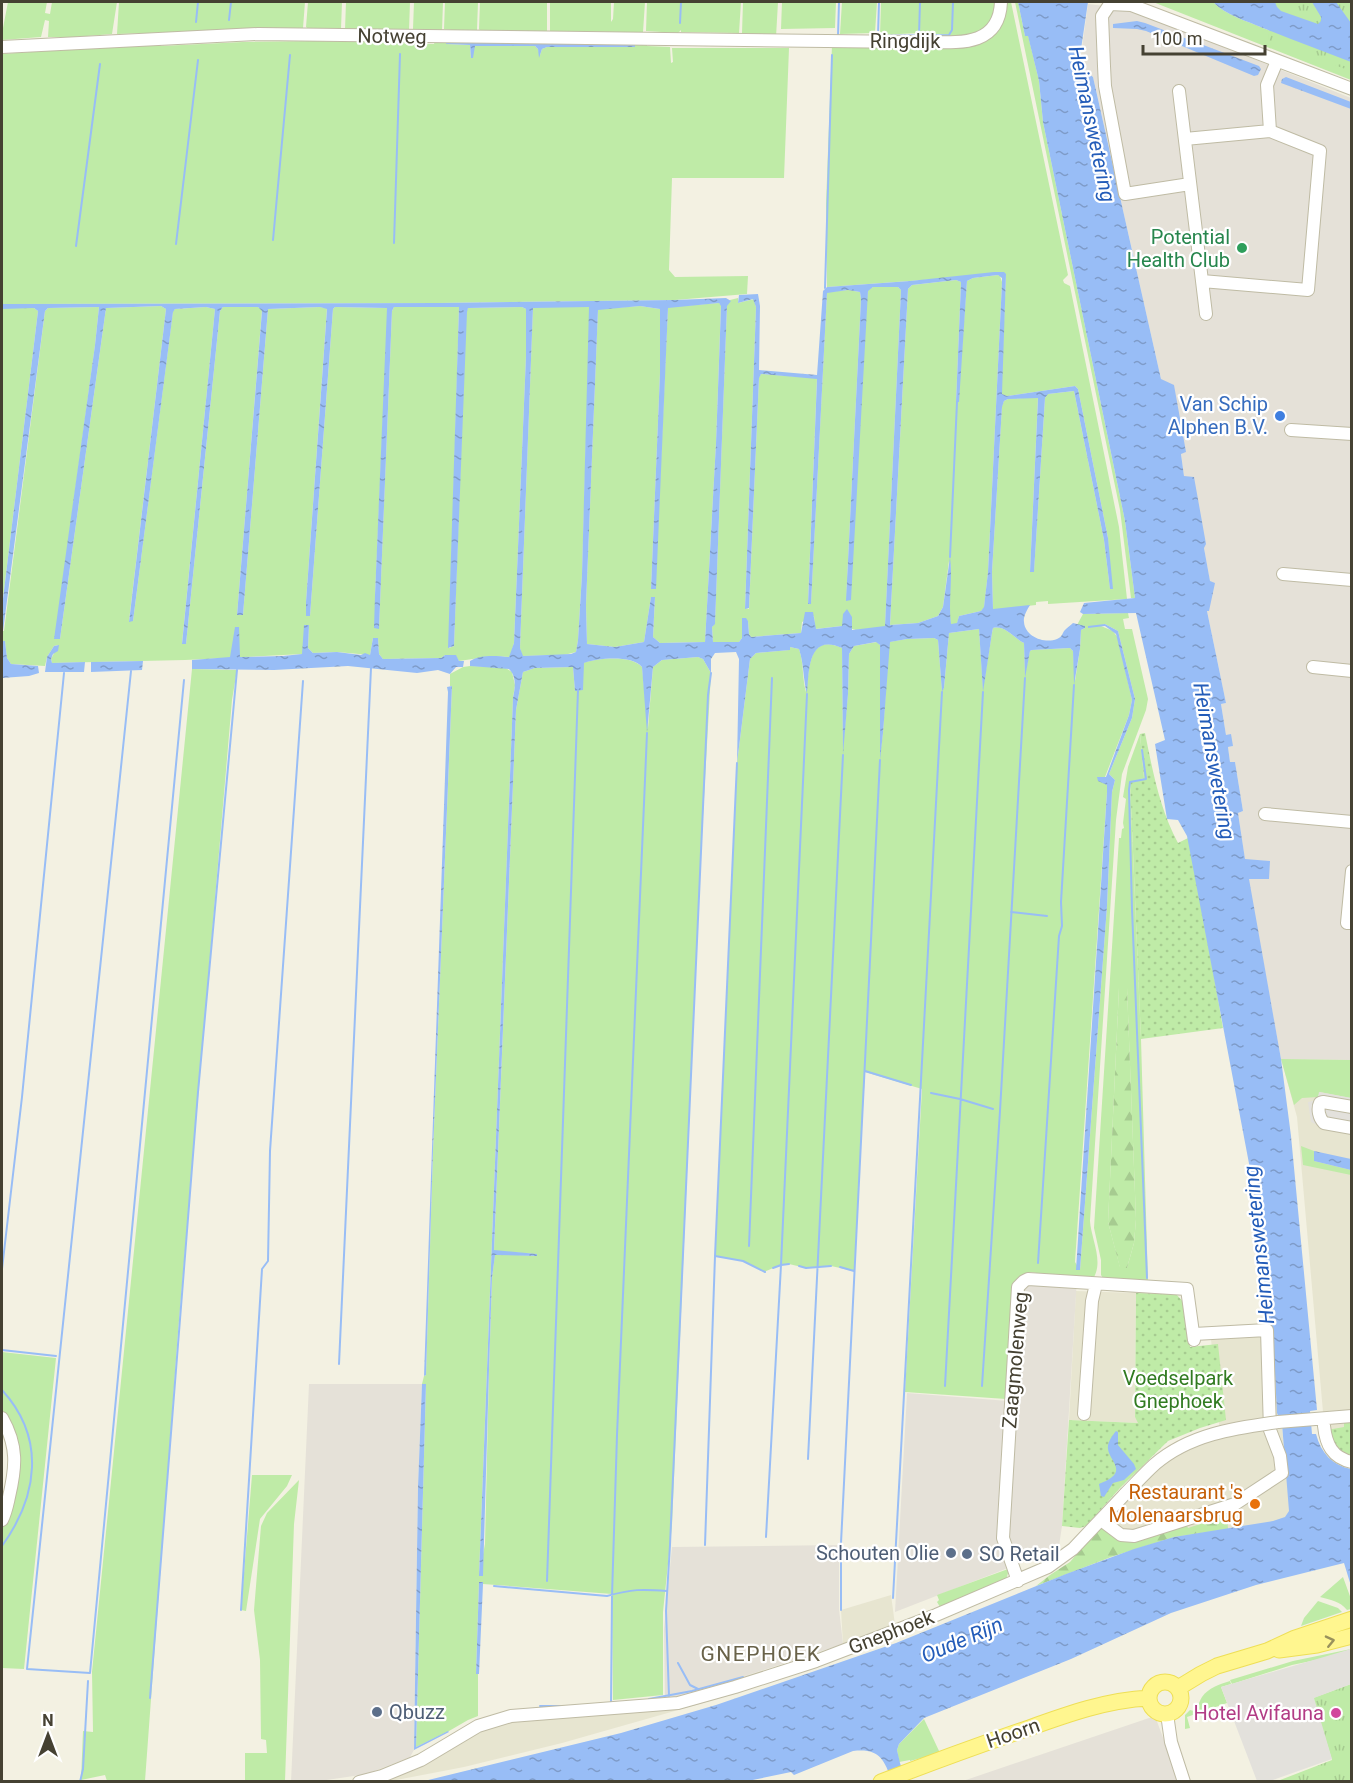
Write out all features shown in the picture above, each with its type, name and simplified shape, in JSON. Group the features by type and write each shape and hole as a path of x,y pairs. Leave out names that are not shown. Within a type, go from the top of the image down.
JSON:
{"main road":[{"path":"1178,1688 1217,1666 1267,1651 1295,1638 1352,1619"},
{"path":"1267,1651 1298,1648 1352,1636"},
{"path":"1158,1683 1171,1683 1178,1688 1181,1698 1176,1710 1167,1714 1160,1713 1150,1705 1151,1689 1158,1683"},
{"name":"Hoorn","path":"881,1782 1050,1720 1109,1702 1149,1698"}],"street":[{"name":"Ringdijk","path":"783,40 912,42 969,40 980,38 992,30 999,17 1001,2"},
{"path":"1190,184 1125,194 1105,86 1102,16 1110,4 1149,6 1352,89"},
{"name":"Notweg","path":"2,47 258,34 783,40"},
{"path":"1270,131 1268,85 1277,60"},
{"path":"1179,91 1206,314"},
{"path":"1185,139 1270,131 1320,151 1308,290 1202,281"},
{"path":"1291,430 1352,434"},
{"path":"1283,574 1352,580"},
{"path":"1313,668 1352,671"},
{"path":"1265,814 1352,822"},
{"path":"1352,871 1347,923 1352,923"},
{"path":"1352,1107 1323,1102 1318,1106 1321,1120 1324,1123 1352,1128"},
{"name":"Zaagmolenweg","path":"1018,1581 1003,1538 1018,1287 1028,1279 1187,1290 1194,1337 1267,1330 1270,1430 1280,1456 1282,1473 1235,1504 1134,1536 1120,1535 1101,1520"},
{"path":"1084,1414 1092,1301 1096,1284"},
{"name":"Gnephoek","path":"359,1782 382,1776 421,1760 478,1726 494,1720 511,1716 678,1703 816,1661 936,1616 1048,1567 1067,1554 1156,1463 1192,1440 1225,1430 1278,1422 1352,1416"},
{"path":"2,1418 10,1435 15,1458 13,1484 5,1502 8,1509 2,1520"},
{"path":"1324,1426 1325,1438 1330,1449 1339,1458 1352,1462"},
{"path":"1167,1714 1171,1742 1184,1782"}],"shaded area":[{"name":"Heimanswetering","path":"1088,4 1129,9 1351,98 1351,1060 1281,1059 1248,878 1269,861 1245,860 1238,813 1243,811 1235,762 1230,762 1228,747 1233,746 1226,735 1221,704 1226,703 1207,611 1210,582 1204,548 1184,477 1181,453 1185,452 1161,379 1093,77 1085,71 1080,55"},
{"path":"1281,1059 1351,1060 1351,1458 1331,1442 1326,1412 1323,1412 1297,1117"},
{"path":"1319,1092 1351,1098 1351,1132 1324,1128 1311,1122 1308,1102 1318,1097"},
{"path":"1077,1278 1059,1546 895,1612 907,1393 1008,1401 1015,1287"},
{"path":"1076,1291 1136,1293 1135,1417 1139,1423 1069,1420"},
{"path":"1271,1323 1291,1513 1286,1520 1139,1553 1106,1522 1164,1458 1220,1434 1211,1339 1216,1326"},
{"path":"309,1384 422,1384 414,1750 410,1757 367,1774 320,1781 291,1782"},
{"path":"839,1545 839,1609 843,1644 665,1702 664,1629 672,1547"},
{"path":"891,1595 895,1625 843,1644 841,1610"},
{"path":"1351,1649 1351,1684 1314,1698 1332,1759 1270,1781 1257,1781 1221,1687"},
{"path":"735,1688 738,1693 562,1743 464,1767 391,1781 369,1781 479,1730 530,1718"},
{"path":"1155,1716 1179,1781 960,1782"}],"green space":[{"path":"8,2 47,2 45,13 50,14 52,2 117,2 112,34 63,40 62,37 48,37 49,21 45,20 41,37 2,40 2,28"},
{"path":"119,2 305,2 303,28 117,34"},
{"path":"308,2 342,2 341,29 311,31 306,27"},
{"path":"346,2 410,2 409,30 345,30"},
{"path":"414,2 443,2 442,31 419,32 413,29"},
{"path":"445,2 478,2 477,30 469,32 444,29"},
{"path":"480,2 547,2 547,33 481,32 479,29"},
{"path":"550,2 611,2 611,22 614,2 645,2 643,32 624,34 624,32 550,31"},
{"path":"647,2 741,2 739,33 646,31"},
{"path":"743,2 778,2 776,37 742,33"},
{"path":"782,2 836,2 835,28 781,29"},
{"path":"842,2 877,2 875,33 840,34"},
{"path":"881,2 999,2 991,29 951,39 949,35 919,33 880,35"},
{"path":"1003,2 1011,2 1068,275 1063,280 1070,286 1119,527 1127,599 1048,604 1048,601 1036,602 1036,605 993,610 992,572 1002,406 1008,399 1038,397 1030,572 1034,571 1045,398 1048,394 1074,391 1104,540 1110,589 1108,538 1078,389 1075,386 1007,396 1001,394 1006,274 827,287 826,204 832,45 979,41"},
{"path":"1015,2 1018,2 1025,36 1028,35 1039,81 1043,122 1125,521 1135,598 1131,598 1120,510"},
{"path":"1153,2 1213,2 1236,17 1351,62 1351,80"},
{"path":"1268,2 1351,2 1351,71 1269,42"},
{"path":"447,40 447,44 470,45 471,58 474,46 535,46 540,55 542,49 547,47 634,47 635,43 647,44 647,46 670,47 671,63 673,62 672,48 789,48 784,178 672,178 669,270 675,277 748,276 747,294 675,300 2,304 2,54 160,43 161,46 315,41 434,44 435,41"},
{"path":"998,275 1002,282 988,572 984,608 981,611 959,616 957,624 951,624 949,611 951,566 949,561 943,607 938,616 918,623 890,625 908,289 912,285 956,280 961,282 956,402 958,402 967,281 973,278"},
{"path":"873,287 898,287 901,290 885,627 856,630 842,626 815,629 814,616 802,622 801,633 751,637 748,621 742,619 742,638 739,642 713,642 727,305 730,300 738,298 738,303 754,299 756,307 745,608 749,609 759,377 761,374 817,378 808,603 811,603 827,292 848,290 860,292 846,601 867,298 868,290"},
{"path":"719,303 721,305 716,443 705,642 660,643 653,637 655,598 651,597 644,642 615,647 587,644 586,605 598,309 640,306 660,309 660,373 651,589 655,589 668,307"},
{"path":"161,306 166,309 129,621 133,621 175,309 206,307 215,309 182,643 186,644 220,311 223,307 258,307 262,310 237,615 243,615 268,309 327,308 306,602 306,615 310,616 333,309 335,307 388,308 375,595 379,628 392,311 394,307 459,307 449,648 454,646 466,312 468,308 522,307 526,309 514,643 510,657 493,656 459,661 455,655 445,655 441,658 383,659 379,654 378,638 373,638 370,655 337,652 313,653 308,648 309,625 303,654 52,663 51,659 58,645 54,646 47,657 45,666 11,664 7,658 5,641 2,641 2,631 4,631 45,311 48,308 99,307 55,639 60,639 106,308"},
{"path":"533,307 590,307 578,640 576,652 564,655 522,656 520,648"},
{"path":"2,308 34,308 38,311 2,607"},
{"path":"1128,613 1129,618 1123,619 1125,629 1132,629 1148,699 1122,774 1116,820 1090,1221 1097,1259 1096,1273 1092,1280 1030,1272 1019,1277 1015,1282 1006,1399 905,1392 922,1089 865,1072 854,1271 831,1266 806,1268 789,1264 764,1272 743,1261 715,1256 737,763 750,659 756,653 789,650 790,647 799,649 806,692 812,656 816,649 822,645 831,644 842,648 843,747 849,654 854,646 877,642 880,645 880,755 889,642 907,639 934,638 938,640 942,691 949,633 979,629 983,688 993,628 1002,628 1024,643 1025,674 1030,651 1070,648 1073,651 1075,681 1081,630 1085,628 1077,625 1083,614","holes":["1105,624 1118,631 1135,699 1132,718 1109,774 1115,780 1112,792 1107,906 1080,1270 1075,1262 1107,792 1107,785 1098,777 1105,777 1129,715 1132,700 1118,638 1113,631 1101,626"]},
{"path":"698,657 703,659 711,673 700,870 672,1525 663,1612 663,1695 613,1700 612,1594 479,1582 476,1673 478,1674 478,1716 416,1747 426,1384 422,1384 426,1375 452,686 450,686 450,674 470,666 504,667 512,672 515,685 479,1575 485,1544 492,1278 495,1254 537,1256 536,1254 494,1251 516,710 523,672 535,668 573,667 575,691 583,689 583,663 622,659 637,663 642,667 648,728 653,667 662,660"},
{"path":"192,669 237,670 232,700 178,1332 145,1781 107,1781 105,1775 81,1780 83,1731 93,1732 92,1672"},
{"path":"1145,733 1157,789 1171,830 1178,843 1190,837 1223,1028 1141,1039 1130,781 1144,778 1140,734"},
{"path":"1140,734 1144,778 1130,782 1148,1284 1105,1281 1101,1275 1101,1260 1094,1228 1119,838 1124,828 1126,799 1123,797 1128,767","holes":["1119,988 1127,988 1136,1219 1134,1243 1127,1268 1120,1267 1108,1222"]},
{"path":"1127,987 1136,1219 1134,1243 1127,1268 1120,1268 1108,1222 1119,988"},
{"path":"1281,1059 1351,1060 1351,1098 1320,1092 1318,1097 1302,1098 1294,1105"},
{"path":"1301,1146 1314,1151 1314,1161 1351,1170 1351,1175 1303,1165"},
{"name":"Voedselpark Gnephoek","path":"1136,1293 1176,1294 1186,1305 1190,1347 1218,1344 1226,1420 1168,1441 1120,1488 1086,1526 1080,1528 1062,1526 1069,1420 1138,1423 1135,1417"},
{"path":"2,1352 56,1358 24,1669 2,1668 2,1524 16,1495 20,1466 8,1418 2,1409"},
{"path":"1344,1422 1351,1422 1351,1459 1340,1455 1327,1430 1344,1427"},
{"path":"252,1475 292,1475 287,1486 260,1519 246,1611 241,1610"},
{"path":"299,1480 294,1524 285,1781 245,1781 245,1753 267,1753 266,1740 261,1739 260,1660 254,1610 261,1526 267,1513"},
{"path":"1227,1515 1228,1529 1174,1537 1111,1557 1036,1586 1070,1562 1097,1530 1103,1528 1112,1534 1186,1523 1188,1528"},
{"path":"1008,1569 1006,1580 940,1607 937,1602 939,1600 937,1595"},
{"path":"1343,1577 1351,1599 1351,1609 1347,1610 1338,1603 1320,1597"},
{"path":"1318,1601 1338,1608 1342,1612 1301,1626 1304,1618"},
{"path":"1351,1649 1335,1656 1292,1665 1232,1684 1230,1680 1293,1661"},
{"path":"1230,1681 1231,1684 1221,1687 1227,1703 1187,1717 1190,1728 1185,1729 1185,1715 1190,1710 1194,1711 1208,1691"},
{"path":"1351,1684 1351,1781 1275,1782 1332,1760 1313,1698"},
{"path":"924,1719 940,1753 899,1762 897,1750 899,1744"}],"water":[{"name":"Oude Rijn","path":"1018,2 1088,2 1080,56 1082,65 1085,71 1093,77 1161,379 1174,385 1186,452 1181,454 1184,476 1194,477 1210,581 1215,583 1209,611 1207,611 1226,703 1221,704 1226,735 1231,734 1233,746 1228,747 1230,762 1235,762 1243,811 1238,813 1245,859 1270,861 1269,879 1249,879 1281,1059 1291,1136 1317,1410 1310,1411 1312,1434 1316,1434 1328,1457 1338,1465 1351,1469 1351,1586 1344,1563 1256,1585 1171,1613 1071,1659 924,1718 899,1744 897,1750 906,1781 892,1781 883,1761 875,1753 853,1751 794,1775 791,1772 748,1781 420,1782 621,1733 716,1705 896,1643 1134,1549 1174,1537 1273,1521 1285,1517 1289,1511 1282,1424 1277,1413 1275,1374 1251,1174 1187,836 1178,820 1167,819 1155,744 1165,740 1136,613 1083,614 1080,612 1084,603 1135,598 1125,521 1043,122 1039,81 1028,36 1025,36"},
{"path":"1213,2 1275,2 1281,11 1318,24 1321,17 1312,2 1336,2 1351,23 1351,62 1236,17"},
{"path":"1137,21 1259,66 1261,69 1258,75 1254,76 1146,31 1113,28 1113,24"},
{"path":"447,40 635,43 635,47 547,47 542,49 539,58 538,49 535,46 475,46 473,58 471,58 470,45 446,44"},
{"path":"1286,77 1351,102 1351,109 1281,83"},
{"path":"994,272 1006,274 1002,394 1007,396 1075,386 1078,389 1108,538 1113,589 1110,589 1104,540 1074,391 1048,394 1045,398 1034,572 1030,572 1038,398 1008,399 1004,401 1002,407 992,572 993,609 1030,605 1024,618 1025,627 1036,638 1047,641 1059,638 1073,623 1085,626 1081,630 1074,685 1073,651 1070,648 1030,651 1025,678 1024,643 1002,628 993,628 983,692 979,629 949,633 942,692 938,640 934,638 907,639 890,642 880,760 880,645 876,642 854,646 849,654 843,755 842,648 822,645 816,650 810,666 807,694 799,649 790,647 790,650 756,653 750,659 737,763 739,659 736,652 715,653 711,659 711,673 703,659 698,657 662,660 653,667 647,733 642,667 637,663 614,659 584,663 583,690 575,691 573,667 535,668 523,672 516,710 494,1250 537,1254 537,1256 495,1255 492,1278 483,1576 479,1576 515,683 509,669 470,666 470,661 484,656 509,657 514,643 526,309 522,307 468,308 467,312 454,646 448,648 459,307 394,307 392,311 379,629 374,628 387,308 335,307 333,309 310,616 306,616 327,309 320,307 268,309 243,615 237,615 262,311 258,307 223,307 220,311 186,644 182,644 215,309 206,307 175,309 173,312 133,621 129,622 166,309 161,306 106,308 60,639 54,639 99,307 48,308 45,311 2,631 2,607 38,311 34,308 2,309 2,304 438,303 726,298 731,301 727,306 715,624 712,627 713,642 739,642 742,638 742,618 748,621 751,637 801,633 805,612 813,612 816,629 842,626 843,614 847,609 852,617 852,630 885,626 901,290 898,287 873,287 868,291 851,600 846,601 861,299 860,292 848,290 827,293 811,604 808,604 817,379 761,374 749,608 745,609 756,307 753,299 738,303 739,295 758,294 760,306 759,370 817,375 823,291 827,287","holes":["998,275 1002,278 1002,282 988,572 984,607 981,611 959,616 957,623 951,624 950,557 943,607 938,616 918,623 890,625 908,289 912,285 956,280 961,282 956,402 959,402 967,281 973,278","719,303 721,306 705,642 660,643 653,637 655,597 651,597 644,642 615,647 587,644 586,605 598,310 640,306 660,309 660,373 651,589 656,589 668,308","589,307 582,574 576,652 523,656 520,648 533,308"]},
{"path":"1105,624 1118,631 1135,699 1132,718 1109,774 1115,780 1112,792 1107,906 1080,1270 1076,1270 1107,792 1107,785 1098,781 1097,777 1106,777 1129,715 1132,700 1116,634 1105,626 1088,628 1088,626"},
{"path":"304,625 309,625 308,648 313,653 337,652 370,655 373,638 378,638 379,654 383,659 441,658 445,655 456,655 459,661 464,661 463,667 456,667 450,674 438,670 417,673 348,666 274,670 192,669 192,660 230,657 235,627 239,627 240,657 302,654"},
{"path":"2,641 5,641 7,658 11,664 38,666 39,673 2,678"},
{"path":"59,645 58,651 51,659 52,663 85,662 84,672 45,672 47,657 54,646"},
{"path":"143,661 142,670 91,672 91,662"},
{"path":"452,686 426,1375 424,1376 447,687"},
{"path":"1314,1151 1351,1159 1351,1170 1314,1161"},
{"path":"422,1384 426,1384 416,1747 449,1732 414,1750 418,1487"},
{"path":"1116,1431 1118,1432 1118,1445 1136,1469 1124,1480 1113,1483 1104,1497 1101,1496 1099,1484 1115,1474 1115,1463 1108,1447"},
{"path":"479,1582 483,1584 479,1674 476,1674"}],"waterway":[{"path":"196,22 198,2"},
{"path":"229,20 231,2"},
{"path":"680,23 681,2"},
{"path":"839,2 839,36"},
{"path":"878,35 879,2"},
{"path":"919,35 920,2"},
{"path":"869,36 949,35 952,30 953,2"},
{"path":"394,243 400,54"},
{"path":"273,240 290,55"},
{"path":"825,288 832,55"},
{"path":"176,244 198,60"},
{"path":"76,246 100,64"},
{"path":"950,557 957,402"},
{"path":"339,1364 371,668"},
{"path":"150,1698 198,1092 237,670"},
{"path":"131,671 27,1669 90,1673 184,680"},
{"path":"2,1269 22,1097 64,673"},
{"path":"669,1696 666,1611 708,695 711,673"},
{"path":"749,1246 772,678"},
{"path":"982,1386 1025,678"},
{"path":"241,1610 262,1269 268,1261 270,1151 303,681"},
{"path":"1038,1263 1059,936 1062,926 1061,902 1074,685"},
{"path":"547,1581 578,690"},
{"path":"893,1598 942,692"},
{"path":"945,1386 983,692"},
{"path":"766,1537 807,694"},
{"path":"611,1704 617,1435 647,733"},
{"path":"1142,750 1146,779 1130,782 1129,790 1147,1278"},
{"path":"808,1459 843,755"},
{"path":"841,1610 841,1543 880,760"},
{"path":"705,1545 715,1256 737,763"},
{"path":"1011,912 1047,916"},
{"path":"865,1071 911,1085"},
{"path":"931,1093 993,1109"},
{"path":"715,1256 743,1261 765,1272"},
{"path":"773,1268 789,1264"},
{"path":"799,1266 806,1268 831,1266"},
{"path":"840,1267 854,1271"},
{"path":"2,1350 56,1356"},
{"path":"2,1390 16,1408 26,1428 31,1447 32,1467 23,1507 2,1546"},
{"path":"494,1586 607,1596 637,1590 667,1591"},
{"path":"678,1663 690,1685 698,1689"},
{"path":"649,1699 692,1691 743,1677"},
{"path":"80,1782 83,1769 88,1681"},
{"path":"540,1706 560,1706"}],"place":[{"name":"Potential Health Club","path":"1242,248"},
{"name":"Van Schip Alphen B.V.","path":"1280,416"},
{"name":"Restaurant 's Molenaarsbrug","path":"1255,1504"},
{"name":"Schouten Olie","path":"951,1553"},
{"name":"SO Retail","path":"967,1554"},
{"name":"Qbuzz","path":"377,1712"},
{"name":"Hotel Avifauna","path":"1336,1713"}],"district":[{"name":"GNEPHOEK","path":"761,1654"}]}
